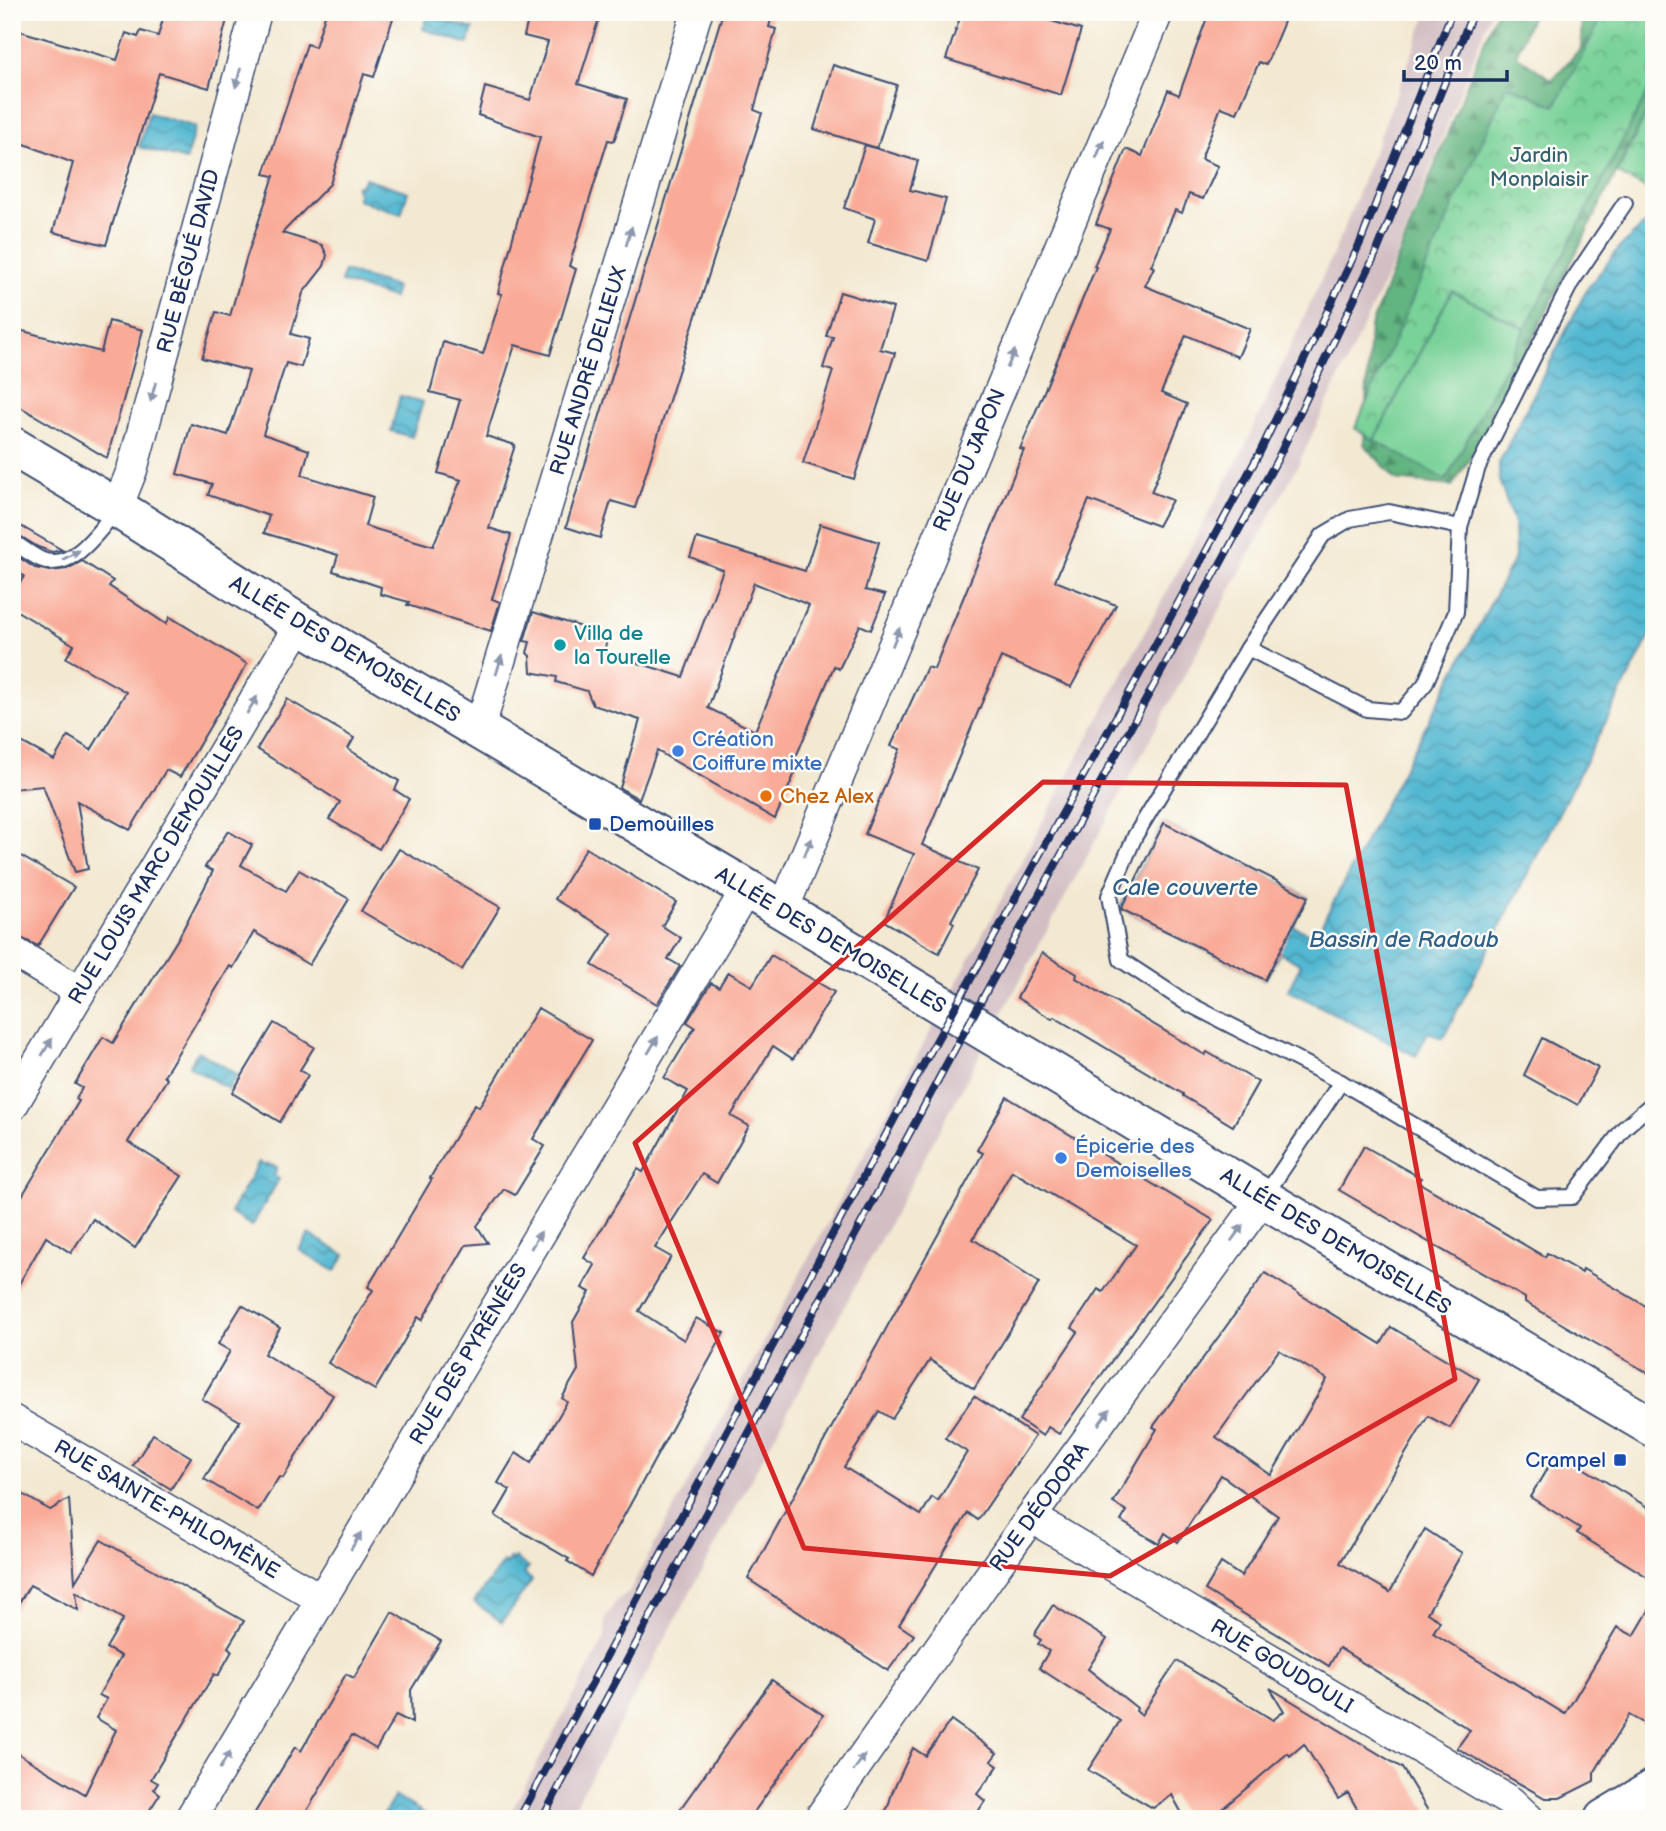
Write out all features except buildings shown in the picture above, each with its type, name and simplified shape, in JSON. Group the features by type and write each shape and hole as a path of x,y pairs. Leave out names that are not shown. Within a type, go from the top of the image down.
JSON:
{"main road":[{"name":"ALLÉE DES DEMOISELLES","path":"12,446 300,624 1263,1198 1654,1427"},
{"path":"1604,1819 1654,1789"}],"street":[{"name":"RUE BÈGUÉ DAVID","path":"117,509 132,470 256,12"},
{"name":"RUE ANDRÉ DELIEUX","path":"479,730 697,12"},
{"name":"RUE DU JAPON","path":"783,910 1158,12"},
{"name":"RUE LOUIS MARC DEMOUILLES","path":"12,1105 300,624"},
{"name":"RUE DES PYRÉNÉES","path":"190,1819 746,890"},
{"path":"12,951 80,992"},
{"name":"RUE DÉODORA","path":"819,1819 1031,1517 1263,1198"},
{"name":"RUE SAINTE-PHILOMÈNE","path":"12,1420 321,1599"},
{"name":"RUE GOUDOULI","path":"1031,1517 1511,1802 1529,1819"}],"lane":[{"path":"1248,648 1367,709 1401,712 1425,684 1456,612 1460,527 1478,467 1564,296 1625,203"},
{"path":"12,541 42,560 58,561 72,556 87,545 117,509"},
{"path":"1460,527 1389,512 1350,519 1323,535 1248,648 1135,836 1109,896 1121,960 1185,1002 1341,1082 1537,1198 1572,1197 1624,1128 1654,1102"},
{"path":"1263,1198 1341,1082"}],"highlighted area":[{"path":"1043,782 1346,785 1455,1379 1110,1576 804,1548 635,1143"}],"shaded area":[{"path":"1428,12 1491,12 1396,257 1298,465 568,1819 507,1819 605,1638 605,1620 616,1601 629,1592 1244,448 1342,234"}],"green space":[{"path":"1496,12 1533,12 1516,55 1552,80 1581,48 1582,12 1654,12 1654,98 1481,441 1452,486 1396,480 1364,444 1370,328"},
{"name":"Jardin Monplaisir","path":"1605,12 1654,12 1654,80 1525,329 1452,291 1374,440 1355,428 1507,85 1555,106"},
{"path":"1654,98 1654,193 1617,173"},
{"path":"1452,291 1525,329 1446,480 1374,440"}],"water":[{"path":"428,15 473,29 468,44 423,29"},
{"path":"149,113 195,127 186,160 139,147"},
{"path":"365,178 408,192 401,214 357,199 359,194 356,186 362,184"},
{"name":"Bassin de Radoub","path":"1654,216 1654,628 1443,1038 1428,1032 1416,1056 1288,990 1301,965 1280,953 1265,980 1120,908 1164,823 1308,897 1293,926 1315,937 1515,557 1514,523 1499,480 1499,463 1587,289 1621,246"},
{"path":"344,271 396,287 393,298 341,282"},
{"path":"400,396 423,402 412,437 391,431"},
{"path":"198,1051 237,1074 228,1089 189,1066"},
{"path":"259,1162 265,1166 267,1164 277,1167 274,1176 279,1179 252,1226 230,1213"},
{"path":"309,1234 345,1255 335,1271 299,1250"},
{"path":"510,1558 513,1561 515,1558 529,1568 524,1574 532,1580 502,1622 474,1602 503,1562 506,1564"},
{"path":"395,1796 434,1819 392,1819 384,1814"}],"railway":[{"path":"519,1819 928,1056 1260,452 1360,243 1452,12"},
{"path":"542,1819 945,1067 1277,460 1377,251 1473,12"}],"place":[{"name":"Villa de la Tourelle","path":"560,645"},
{"name":"Création Coiffure mixte","path":"678,751"},
{"name":"Chez Alex","path":"766,796"},
{"name":"Demouilles","path":"595,824"},
{"name":"Épicerie des Demoiselles","path":"1061,1158"},
{"name":"Crampel","path":"1620,1460"}],"water label":[{"name":"Cale couverte","path":"1185,887"}]}
